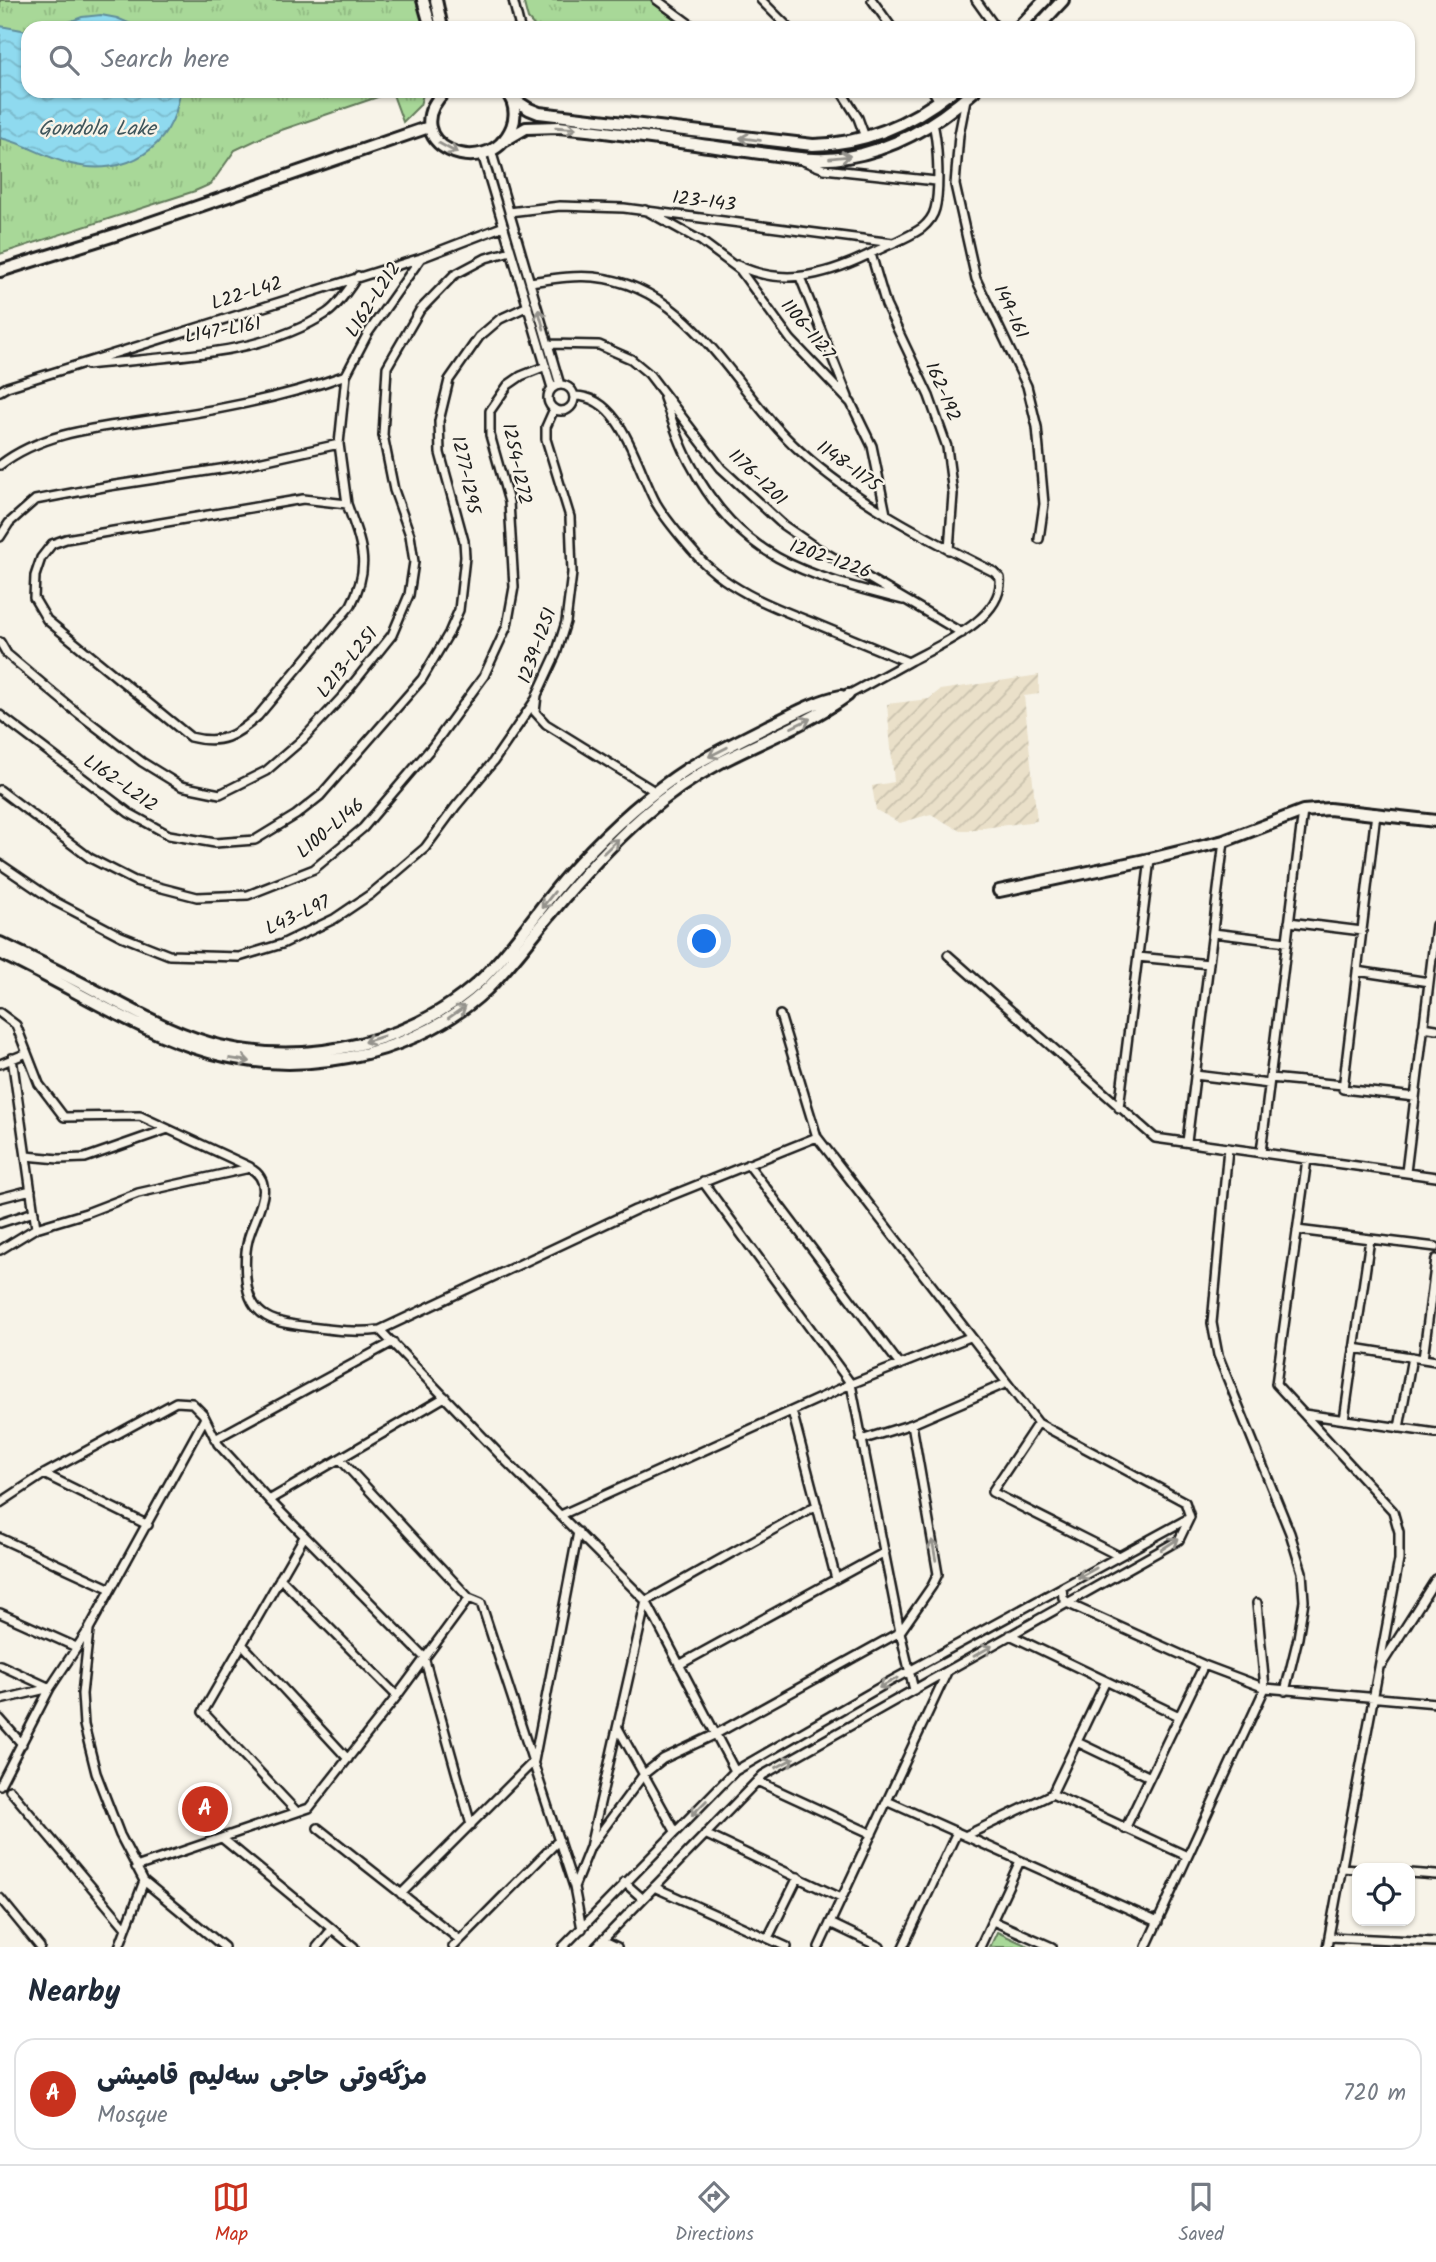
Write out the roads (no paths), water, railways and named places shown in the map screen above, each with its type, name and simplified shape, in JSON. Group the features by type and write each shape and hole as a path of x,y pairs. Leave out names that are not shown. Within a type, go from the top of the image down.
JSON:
{"street":[{"path":"424,0 429,21"},
{"path":"436,0 440,21"},
{"path":"513,0 518,21"},
{"path":"657,0 686,21"},
{"path":"761,0 782,21"},
{"path":"872,0 887,21"},
{"path":"976,0 991,21"},
{"path":"1025,21 1045,0"},
{"path":"1044,21 1063,0"},
{"path":"438,98 430,111 429,127 435,140 449,150 468,156 487,152 526,128 559,127 826,159 856,155 905,138 933,124 966,98"},
{"path":"502,142 511,129 514,117 509,98"},
{"path":"514,98 529,109 547,114 625,121 791,144 824,145 865,137 910,120 925,111 935,98"},
{"path":"845,98 858,118 865,137"},
{"name":"I49-I61","path":"969,98 959,135 955,185 976,279 1027,386 1037,427 1044,504 1039,539"},
{"path":"730,262 758,274 800,277 830,271 918,231 930,221 936,208 938,140 925,111"},
{"path":"0,271 118,234 429,127"},
{"path":"487,152 509,212 548,344 556,386 548,400 554,409 562,411 569,408 574,396 570,388 556,386"},
{"path":"487,152 511,251 546,366 556,386"},
{"path":"794,157 824,169 936,181"},
{"name":"I23-I43","path":"509,212 577,206 645,211 893,243"},
{"name":"I106-I127","path":"645,211 701,241 730,262 750,283 791,340 851,403 872,446 886,514"},
{"name":"L22-L42","path":"0,391 421,258 504,226"},
{"name":"L213-L251","path":"0,642 8,654 70,708 142,762 181,786 220,794 266,771 303,739 344,695 391,635 409,595 414,562 410,535 394,491 383,435 387,367 420,310 454,275 486,258 511,251"},
{"name":"I62-I92","path":"871,254 886,305 929,396 947,447 953,494 949,550"},
{"name":"L162-L212","path":"346,375 368,333 421,258"},
{"name":"L147-L161","path":"70,367 244,346 292,332 330,312 359,276"},
{"name":"I148-I175","path":"530,282 569,277 603,278 641,290 673,308 694,327 756,404 798,449 839,482 886,514 994,572 1000,580 1000,589 991,606 977,622 962,633 848,695"},
{"path":"800,277 851,403"},
{"name":"I277-I295","path":"422,679 449,633 458,610 465,557 464,541 440,453 439,421 449,380 479,337 500,319 528,306"},
{"name":"I176-I201","path":"548,344 591,343 607,347 631,359 662,391 721,468 782,525 962,633"},
{"name":"I254-I272","path":"484,676 507,626 514,587 509,502 490,435 490,411 508,385 521,376 546,366"},
{"path":"0,464 14,454 64,433 238,405 308,389 346,375 339,444 347,504 363,550 358,591 351,605 258,716 241,732 208,742 190,737 47,620 34,598 35,576 41,558 52,544 66,539 303,499 347,504"},
{"name":"I202-I226","path":"662,391 682,447 697,477 727,519 751,541 781,561 822,578 911,602"},
{"path":"574,396 593,398 610,412 658,506 694,553 715,573 769,605 908,662"},
{"name":"I239-I251","path":"554,409 546,427 546,439 570,517 572,573 569,609 562,638 536,699 536,715 660,796"},
{"path":"0,537 9,523 35,500 287,457 339,444"},
{"name":"L100-L146","path":"0,790 90,858 135,881 197,897 248,895 314,869 362,828 432,747 484,676"},
{"name":"L162-L212","path":"0,715 129,813 169,835 215,843 255,840 296,815 320,796 422,679"},
{"path":"0,953 118,1009 206,1042 266,1053 319,1052 358,1044 431,1016 481,980 578,863 695,765 811,705 848,695"},
{"name":"L43-L97","path":"0,864 67,908 121,936 169,955 239,957 282,944 334,919 371,894 425,848 493,762 536,699"},
{"path":"999,891 1224,841 1303,811 1329,809 1436,821"},
{"path":"1261,1153 1303,811"},
{"path":"1376,813 1343,1089 1415,1097"},
{"path":"1187,1142 1224,841"},
{"path":"1119,1108 1150,859"},
{"path":"1289,922 1362,931"},
{"path":"1406,1172 1436,925"},
{"path":"1213,933 1287,942"},
{"path":"0,943 118,1009"},
{"path":"948,955 1155,1138 1436,1177"},
{"path":"1138,957 1209,964"},
{"path":"1357,971 1429,982"},
{"path":"0,1013 16,1025 39,1084 64,1117 140,1116 257,1172 264,1185 261,1205 248,1238 247,1285 254,1307 270,1318 289,1324 356,1332 380,1330 635,1210 817,1138"},
{"path":"596,1947 763,1775 1179,1540 1190,1517 1185,1502 1038,1423 817,1138 780,1015"},
{"path":"1423,1027 1436,1029"},
{"path":"0,1064 27,1054"},
{"path":"12,1058 36,1228"},
{"path":"1195,1075 1343,1085"},
{"path":"26,1156 85,1158 168,1129"},
{"path":"1228,1148 1212,1323 1218,1356 1290,1533 1302,1572 1304,1601 1285,1691"},
{"path":"1307,1159 1276,1384 1393,1511 1399,1532 1399,1560 1327,1947"},
{"path":"748,1164 900,1365"},
{"path":"0,1250 36,1228 138,1193 250,1168"},
{"path":"703,1182 851,1384 914,1690"},
{"path":"0,1198 31,1190"},
{"path":"0,1223 34,1212"},
{"path":"1297,1230 1436,1247"},
{"path":"1343,1420 1370,1239"},
{"path":"1423,1359 1436,1259"},
{"path":"380,1330 646,1601 735,1771"},
{"path":"561,1515 851,1384 970,1338"},
{"path":"215,1439 393,1342"},
{"path":"1354,1348 1436,1361"},
{"path":"1399,1428 1412,1357"},
{"path":"862,1440 912,1424 1007,1383"},
{"path":"269,1500 445,1397"},
{"path":"0,1503 44,1474 176,1402 192,1403 205,1418 215,1439 269,1500 424,1657 471,1825"},
{"path":"792,1411 836,1579"},
{"path":"1303,1414 1436,1433"},
{"path":"0,1785 50,1688 89,1629 205,1418"},
{"path":"1038,1423 992,1492 1119,1556"},
{"path":"590,1847 644,1774 663,1759 716,1734 900,1632 938,1574 912,1424"},
{"path":"340,1459 468,1598 481,1603 574,1887 582,1929"},
{"path":"44,1474 148,1525"},
{"path":"574,1887 590,1847 646,1601 817,1505"},
{"path":"563,1947 735,1771 1190,1517"},
{"path":"401,1894 534,1760 578,1532"},
{"path":"297,1812 203,1712 304,1537"},
{"path":"0,1538 111,1589"},
{"path":"680,1665 885,1552"},
{"path":"280,1578 397,1696"},
{"path":"1378,1670 1436,1579"},
{"path":"1062,1587 1062,1595 1069,1604 1204,1665 1265,1688 1436,1703"},
{"path":"136,1867 309,1808 397,1696 468,1598"},
{"path":"1146,1947 1265,1688 1257,1603"},
{"path":"0,1613 76,1647"},
{"path":"89,1629 82,1694 84,1725 96,1773 120,1835 144,1881 224,1947"},
{"path":"1010,1635 1179,1716"},
{"path":"243,1645 348,1759"},
{"path":"0,1665 50,1688"},
{"path":"1125,1829 1204,1665"},
{"path":"819,1947 947,1672"},
{"path":"965,1836 1052,1794 1106,1681"},
{"path":"0,1700 50,1688"},
{"path":"0,1719 22,1744"},
{"path":"618,1728 676,1831"},
{"path":"1077,1742 1150,1777"},
{"path":"757,1781 872,1833"},
{"path":"10,1790 126,1928"},
{"path":"1052,1794 1188,1856"},
{"path":"887,1801 1158,1922"},
{"path":"318,1828 460,1940"},
{"path":"903,1947 957,1832"},
{"path":"705,1834 841,1898"},
{"path":"222,1838 354,1947"},
{"path":"453,1947 559,1840"},
{"path":"980,1947 1020,1861"},
{"path":"1341,1868 1352,1869"},
{"path":"1415,1873 1436,1875"},
{"path":"768,1938 798,1877"},
{"path":"119,1947 144,1881"},
{"path":"624,1882 642,1898"},
{"path":"654,1887 787,1947"},
{"path":"0,1898 40,1947"},
{"path":"993,1921 1052,1947"},
{"path":"830,1923 880,1947"},
{"path":"317,1947 332,1929"},
{"path":"1329,1937 1436,1942"},
{"path":"602,1940 617,1947"}],"water":[{"path":"101,15 124,21 71,21"},
{"name":"Gondola Lake","path":"0,26 21,30 21,98 179,98 168,128 157,143 144,154 110,167 71,164 0,138"}],"place":[{"name":"مزگەوتی حاجی سەلیم قامیشی","path":"205,1809"}]}
